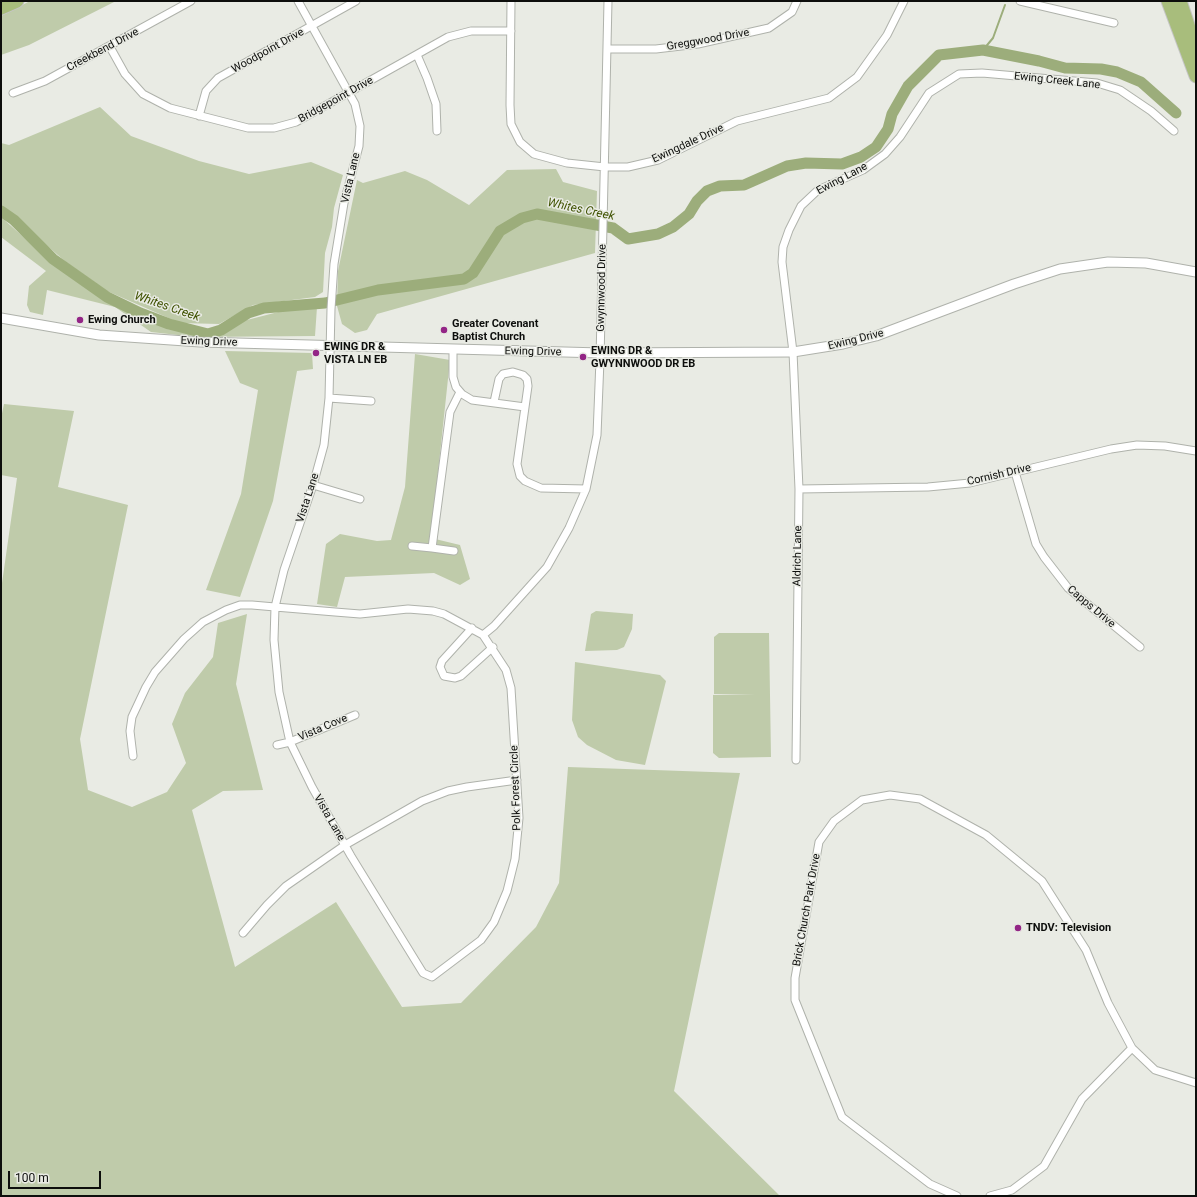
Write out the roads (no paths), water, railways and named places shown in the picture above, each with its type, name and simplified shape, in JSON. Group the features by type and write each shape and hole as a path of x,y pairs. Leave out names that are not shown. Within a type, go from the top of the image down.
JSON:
{"highway":[{"path":"1,8 17,1"},
{"path":"1168,1 1196,76"},
{"path":"1180,1 1196,49"}],"street":[{"name":"Creekbend Drive","path":"13,94 45,81 110,47 191,1"},
{"name":"Vista Lane","path":"298,1 355,104 360,126 359,146 344,203 334,264 331,309 329,398 324,445 314,485 284,570 275,607 274,640 279,692 290,742 312,788 423,973"},
{"name":"Woodpoint Drive","path":"199,116 206,91 218,78 312,27 356,1"},
{"name":"Ewingdale Drive","path":"511,1 512,124 520,142 534,154 567,163 605,167 628,167 658,160 737,121 829,98 857,77 887,35 904,1"},
{"name":"Gwynnwood Drive","path":"483,635 494,626 547,567 569,528 586,489 597,435 604,238 608,1"},
{"name":"Greggwood Drive","path":"607,49 656,49 698,44 769,28 792,12 797,1"},
{"path":"1020,1 1114,24"},
{"name":"Bridgepoint Drive","path":"110,47 126,74 144,94 170,108 248,128 274,128 296,122 349,94 448,37 471,31 511,31"},
{"path":"417,55 436,104 437,131"},
{"name":"Ewing Creek Lane","path":"951,78 959,74 982,73 1097,83 1120,90 1151,111 1174,131"},
{"name":"Ewing Lane","path":"793,352 782,262 783,247 789,230 801,206 818,190 863,170 885,154 900,137 929,93 951,78"},
{"name":"Ewing Drive","path":"1,318 99,335 200,342 601,353 793,352 843,344 876,336 1025,280 1060,269 1108,262 1146,263 1196,272"},
{"path":"453,349 453,378 460,392 472,400 525,407"},
{"name":"Aldrich Lane","path":"793,352 799,489 796,760"},
{"path":"494,402 499,379 506,372 513,372 523,375 527,379 528,386 518,464 520,476 525,481 541,488 586,489"},
{"path":"432,548 450,412 460,392"},
{"path":"329,398 371,401"},
{"name":"Cornish Drive","path":"799,489 928,487 970,483 1111,450 1137,446 1165,446 1196,451"},
{"name":"Capps Drive","path":"1015,472 1036,544 1044,558 1068,588 1140,647"},
{"path":"314,485 360,499"},
{"path":"412,546 454,551"},
{"name":"Polk Forest Circle","path":"133,756 130,731 132,718 138,703 155,672 184,639 203,622 230,607 252,605 360,614 408,609 433,610 444,614 483,635 506,670 511,688 519,818 515,859 507,891 494,922 480,940 432,977 423,973"},
{"path":"472,628 442,661 440,666 444,676 455,678 461,676 492,647"},
{"name":"Vista Cove","path":"277,745 290,742 355,715"},
{"path":"243,933 286,886 345,845 422,801 448,791 517,780"},
{"name":"Brick Church Park Drive","path":"957,1196 930,1184 842,1117 795,1000 795,978 819,842 834,821 862,800 890,795 920,799 986,835 1042,881 1086,950 1108,1003 1132,1048 1156,1070 1196,1083"},
{"path":"990,1196 1012,1190 1044,1166 1082,1099 1132,1048"}],"waterway":[{"path":"983,50 993,38 1005,5"},
{"name":"Whites Creek","path":"1,211 14,220 53,259 107,297 140,313 169,324 208,334 221,330 248,313 264,308 325,303 378,290 464,279 473,273 500,231 522,218 537,214 613,228 628,239 658,234 673,227 689,214 697,201 707,191 720,186 744,185 787,166 806,163 842,164 861,157 876,147 888,129 892,114 908,86 939,55 983,50 1039,61 1065,68 1101,69 1117,72 1141,82 1176,113"}],"place":[{"name":"Ewing Church","path":"80,320"},
{"name":"Greater Covenant Baptist Church","path":"444,330"},
{"name":"EWING DR & VISTA LN EB","path":"316,353"},
{"name":"EWING DR & GWYNNWOOD DR EB","path":"583,357"},
{"name":"TNDV: Television","path":"1018,928"}]}
